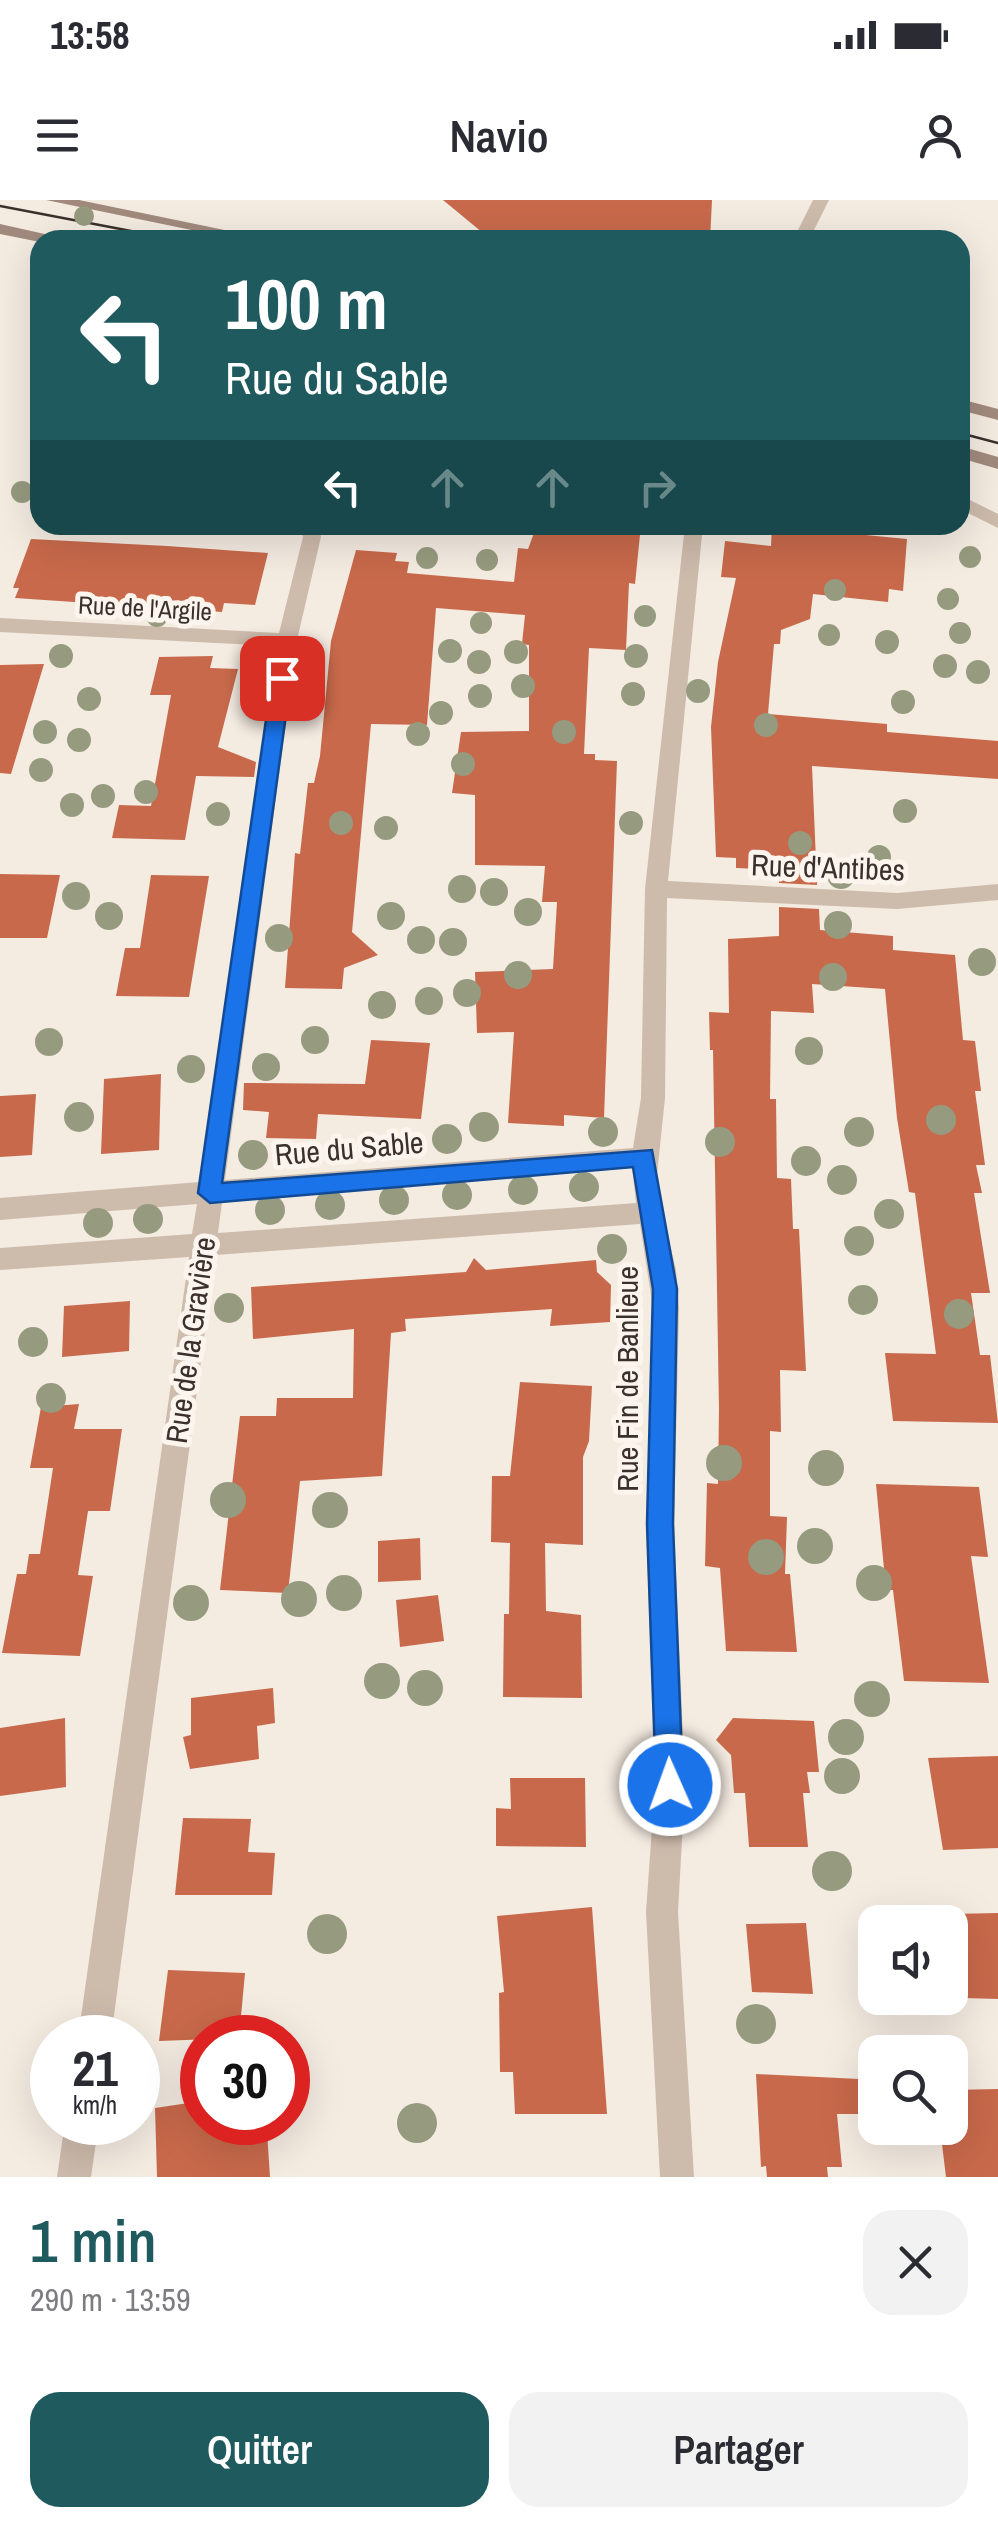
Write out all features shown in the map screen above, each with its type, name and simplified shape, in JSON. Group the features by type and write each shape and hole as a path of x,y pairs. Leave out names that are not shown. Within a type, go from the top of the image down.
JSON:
{"main road":[{"path":"54,200 208,230"},
{"path":"0,229 30,235"},
{"path":"970,407 998,414"},
{"path":"970,455 998,463"}],"street":[{"path":"806,230 821,200"},
{"path":"970,507 998,522"},
{"name":"Rue de la Gravière","path":"97,2015 287,640 312,535"},
{"name":"Rue Fin de Banlieue","path":"677,2177 662,1912 670,1785 660,1524 666,1308 663,1270 649,1213 644,1157 654,1098 656,889 693,535"},
{"name":"Rue de l'Argile","path":"0,625 287,640"},
{"name":"Rue d'Antibes","path":"656,889 896,901 998,892"},
{"name":"Rue du Sable","path":"0,1209 644,1157"},
{"path":"0,1258 204,1248 649,1213"},
{"path":"74,2177 79,2145"}],"building":[{"path":"443,200 712,200 710,230 479,230"},
{"path":"533,535 640,535 635,584 629,583 626,650 589,648 584,754 595,754 595,760 617,761 604,1118 564,1115 564,1126 508,1123 514,1032 477,1033 475,972 553,969 557,902 542,902 545,866 475,865 475,795 452,793 461,732 529,731 529,645 522,644 525,615 436,608 427,725 371,724 352,932 378,955 344,968 342,989 285,988 295,853 300,854 308,783 314,783 320,756 331,641 356,550 397,553 395,561 409,562 407,573 514,582 518,548 528,549"},
{"path":"772,535 907,539 903,591 889,589 888,602 813,594 810,619 781,630 780,644 774,644 768,714 887,724 887,732 998,741 998,779 812,766 817,885 779,883 779,870 736,868 736,858 716,857 711,727 718,662 736,578 721,577 725,541 771,546"},
{"path":"31,539 268,553 255,605 224,603 222,612 15,598 19,588 13,588"},
{"path":"213,656 210,668 238,669 218,747 256,762 254,777 196,776 185,840 112,838 119,805 151,806 171,695 150,695 159,657"},
{"path":"44,664 11,774 0,773 0,665"},
{"path":"0,874 60,875 47,938 0,938"},
{"path":"151,875 209,876 189,997 116,996 125,948 140,948"},
{"path":"779,907 819,909 820,930 893,936 893,950 955,955 963,1040 975,1041 981,1091 975,1091 985,1165 976,1165 982,1193 974,1193 990,1293 971,1293 980,1355 990,1355 998,1423 893,1421 885,1353 936,1354 915,1193 909,1192 897,1118 885,989 812,984 814,1013 771,1011 770,1099 776,1099 777,1178 791,1179 793,1229 799,1229 806,1371 780,1370 781,1432 770,1431 770,1516 787,1517 785,1574 790,1574 797,1652 726,1651 720,1568 705,1566 707,1483 718,1484 719,1409 713,1050 709,1012 729,1013 728,939 779,936"},
{"path":"371,1040 430,1043 421,1119 318,1114 316,1139 266,1138 269,1112 243,1110 244,1083 365,1084"},
{"path":"161,1074 159,1150 101,1154 104,1079"},
{"path":"36,1094 32,1155 0,1157 0,1096"},
{"path":"474,1258 486,1270 596,1260 597,1272 611,1285 610,1322 550,1326 552,1309 405,1319 406,1331 391,1333 382,1476 300,1481 288,1593 220,1590 240,1416 276,1416 277,1398 353,1398 354,1329 253,1339 251,1287 466,1272"},
{"path":"130,1301 129,1351 62,1357 64,1306"},
{"path":"520,1382 592,1386 589,1441 583,1457 583,1545 545,1543 546,1611 581,1615 582,1698 503,1697 510,1543 491,1542 492,1476 510,1476"},
{"path":"79,1404 74,1429 122,1429 110,1511 88,1511 78,1575 93,1576 80,1656 2,1653 17,1574 26,1574 29,1554 40,1554 53,1468 30,1468 41,1407"},
{"path":"876,1484 979,1487 988,1557 971,1556 989,1683 904,1681 893,1590 886,1590"},
{"path":"420,1538 421,1580 378,1582 378,1541"},
{"path":"438,1595 444,1641 400,1647 396,1600"},
{"path":"273,1688 275,1723 257,1726 259,1759 190,1769 183,1737 191,1735 191,1698"},
{"path":"65,1718 66,1787 0,1796 0,1728"},
{"path":"733,1718 814,1721 819,1772 807,1772 810,1793 803,1793 808,1847 749,1847 745,1793 734,1793 731,1755 716,1740"},
{"path":"998,1756 998,1848 943,1850 928,1758"},
{"path":"510,1778 585,1778 586,1847 496,1846 496,1808 511,1809"},
{"path":"183,1818 251,1819 248,1852 275,1853 272,1895 175,1895"},
{"path":"592,1907 607,2114 515,2114 513,2072 500,2072 499,1993 504,1992 497,1916"},
{"path":"998,1913 998,1999 968,1998 968,1914"},
{"path":"806,1923 813,1994 752,1992 746,1924"},
{"path":"168,1970 245,1973 241,2015 180,2015 180,2040 160,2041"},
{"path":"756,2074 858,2079 858,2114 837,2114 842,2167 827,2167 828,2177 767,2177 766,2166 761,2167"},
{"path":"998,2089 998,2177 946,2177 942,2145 968,2145 968,2090"},
{"path":"180,2104 180,2145 268,2145 270,2177 157,2177 160,2107"}],"tram line":[{"path":"0,206 126,230"},
{"path":"970,436 998,443"}],"route":[{"path":"282,678 210,1193 644,1157 644,1184 663,1270 666,1308 660,1524 670,1785"}]}
